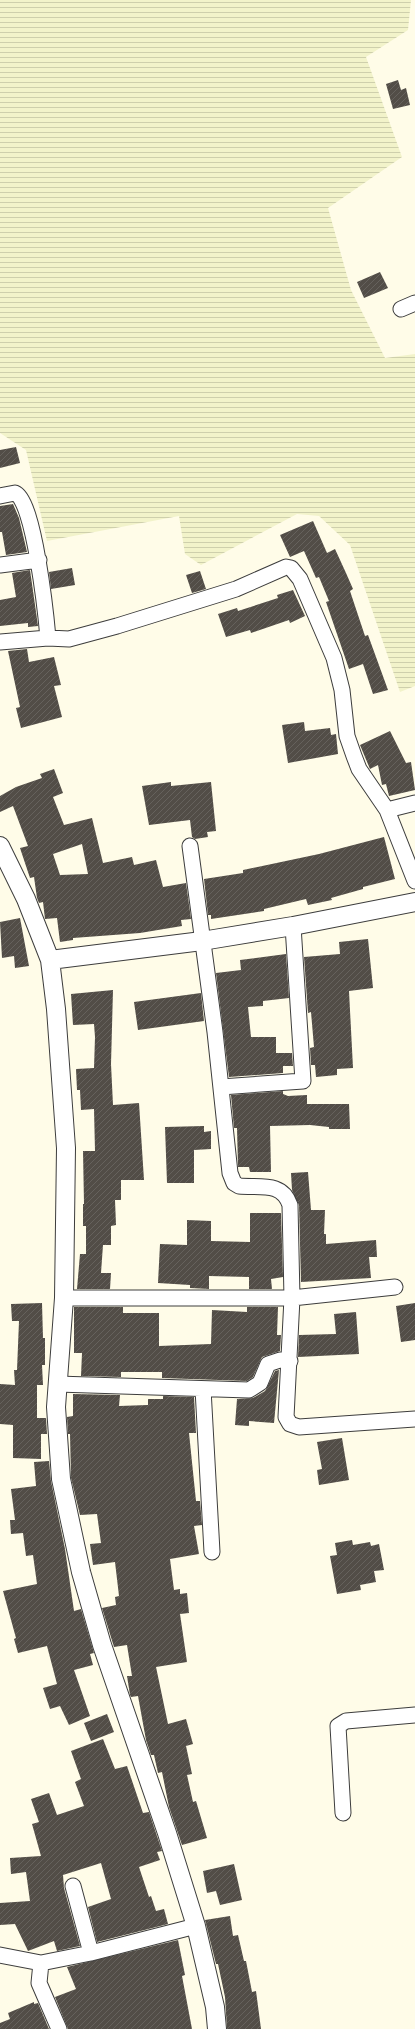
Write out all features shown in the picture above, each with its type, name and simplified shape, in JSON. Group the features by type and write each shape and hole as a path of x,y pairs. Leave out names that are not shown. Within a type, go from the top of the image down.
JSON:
{"street":[{"path":"400,309 415,303"},
{"path":"0,496 15,494 21,498 39,560 48,638"},
{"path":"0,565 39,560"},
{"path":"0,642 48,638 69,639 117,626 236,589 286,567 291,568 300,579 334,658 342,690 347,736 359,769 387,810 415,881"},
{"path":"387,810 415,803"},
{"path":"0,846 26,900 50,960 56,1009 66,1148 64,1298 56,1384 58,1445 61,1479 81,1572 102,1645 167,1833 196,1926 215,2007 218,2029"},
{"path":"190,846 221,1087 230,1173 234,1183 246,1186 277,1188 284,1192 289,1200 292,1298 290,1361 286,1413 288,1420 296,1427 415,1419"},
{"path":"50,960 202,941 293,926 415,902"},
{"path":"221,1087 303,1081 293,926"},
{"path":"64,1298 292,1298 395,1287"},
{"path":"56,1384 249,1390 260,1383 268,1364 280,1360 290,1361"},
{"path":"203,1389 212,1552"},
{"path":"343,1813 338,1726 346,1721 415,1715"},
{"path":"73,1886 91,1953"},
{"path":"0,1955 41,1963 91,1953 196,1926"},
{"path":"41,1963 39,1983 59,2029"}],"green space":[{"path":"0,0 411,0 408,30 366,57 402,157 328,208 351,290 385,358 415,354 415,686 400,692 350,545 319,516 297,514 201,565 185,554 179,516 47,541 26,450 0,433"}],"building":[{"path":"398,80 401,90 406,88 410,105 393,109 386,84"},
{"path":"380,272 388,288 364,298 357,282"},
{"path":"16,447 20,463 0,468 0,450"},
{"path":"13,504 19,518 27,552 6,555 2,532 0,532 0,506"},
{"path":"313,521 327,553 335,549 346,573 353,589 350,591 365,636 368,635 388,690 373,694 363,664 349,669 326,602 329,601 319,577 316,578 304,551 290,557 280,535"},
{"path":"72,568 75,585 51,589 49,572"},
{"path":"30,570 38,626 28,627 28,623 0,626 0,600 16,597 12,573"},
{"path":"200,571 206,589 192,593 186,575"},
{"path":"293,590 305,616 290,623 289,620 251,633 250,630 226,637 218,614 237,608 238,611 278,598 277,595"},
{"path":"27,649 29,662 54,657 61,685 54,686 62,717 21,728 16,708 20,707 8,651"},
{"path":"304,722 305,731 330,728 331,735 336,734 338,754 288,763 282,725"},
{"path":"390,731 406,763 411,762 415,790 389,796 386,784 382,785 378,765 370,769 360,745"},
{"path":"54,769 63,793 53,797 64,825 92,818 103,863 132,857 134,865 156,860 163,887 186,883 191,919 181,920 182,926 140,933 73,938 73,940 60,942 57,918 45,919 43,902 39,903 37,898 34,877 30,878 20,848 28,846 13,806 0,812 0,796 16,787 42,778 40,774","holes":["82,844 88,874 60,875 53,854"]},
{"path":"171,782 171,786 211,782 216,831 207,832 208,837 195,839 192,837 190,820 149,825 142,786"},
{"path":"384,837 395,879 363,887 363,889 331,898 332,900 308,905 306,899 264,909 264,911 211,919 211,915 208,915 204,879 243,873 243,870 319,854"},
{"path":"20,918 29,966 15,968 14,956 2,958 0,922"},
{"path":"368,939 373,988 349,991 353,1068 337,1069 337,1075 316,1077 315,1065 311,1065 310,1048 314,1047 311,1012 308,1013 304,957 340,954 339,942"},
{"path":"286,954 289,998 263,1001 263,1006 248,1007 251,1037 276,1037 276,1053 292,1053 293,1066 283,1066 283,1073 229,1077 216,973 241,970 240,960"},
{"path":"113,990 111,1064 113,1105 139,1103 144,1180 121,1180 121,1200 115,1200 116,1225 111,1226 111,1245 103,1245 101,1273 111,1273 110,1289 77,1289 80,1254 86,1254 86,1226 83,1226 83,1151 95,1151 94,1109 81,1110 80,1090 77,1090 76,1069 94,1068 95,1037 94,1024 73,1025 71,994"},
{"path":"201,993 204,1021 138,1030 134,1002"},
{"path":"283,1091 283,1094 288,1096 307,1095 307,1104 349,1104 350,1129 329,1129 329,1127 310,1125 270,1126 271,1172 250,1172 249,1167 238,1167 237,1128 234,1128 231,1095"},
{"path":"204,1126 204,1132 211,1131 211,1149 194,1150 194,1183 167,1183 165,1127"},
{"path":"308,1172 311,1210 325,1210 324,1234 326,1234 326,1244 376,1240 377,1257 369,1257 371,1278 301,1282 299,1205 292,1190 291,1173"},
{"path":"250,1213 281,1213 283,1277 271,1279 272,1289 249,1289 249,1277 209,1276 209,1289 190,1288 190,1285 158,1283 160,1244 187,1245 187,1220 211,1221 211,1241 250,1242"},
{"path":"42,1303 43,1338 45,1338 45,1365 42,1365 43,1385 37,1385 37,1418 46,1418 47,1434 41,1434 41,1459 13,1458 13,1425 0,1424 0,1384 15,1385 14,1370 17,1370 19,1321 12,1321 11,1304"},
{"path":"415,1303 415,1340 401,1342 396,1306"},
{"path":"74,1307 123,1307 123,1313 159,1313 159,1346 211,1344 212,1310 247,1312 247,1307 278,1307 277,1335 281,1335 280,1351 262,1357 253,1377 247,1381 162,1378 162,1372 121,1372 121,1377 81,1376 82,1353 74,1353"},
{"path":"356,1312 359,1354 298,1357 299,1335 336,1334 334,1314"},
{"path":"279,1370 274,1423 249,1421 249,1426 235,1425 237,1399 253,1398 265,1391 275,1371"},
{"path":"73,1394 120,1395 119,1406 148,1405 148,1399 163,1399 163,1396 194,1397 196,1433 189,1433 196,1501 200,1501 202,1525 194,1526 199,1554 170,1559 174,1590 180,1589 180,1594 187,1593 189,1613 180,1614 187,1662 156,1667 168,1724 186,1719 193,1744 186,1746 192,1774 187,1775 193,1802 196,1801 207,1838 182,1845 169,1807 162,1772 158,1773 154,1755 151,1755 146,1740 138,1696 131,1697 130,1695 127,1676 132,1676 127,1645 114,1647 102,1608 116,1605 115,1597 119,1596 115,1562 93,1565 90,1544 101,1543 97,1514 80,1515 71,1478 70,1434 68,1434 67,1417 73,1416"},
{"path":"342,1438 349,1480 319,1485 317,1470 322,1469 317,1442"},
{"path":"49,1461 51,1481 65,1549 74,1611 81,1609 94,1653 90,1654 93,1665 74,1670 90,1716 69,1725 60,1706 50,1709 43,1688 57,1684 47,1646 18,1653 14,1639 16,1638 3,1591 37,1584 33,1555 26,1556 23,1533 11,1534 10,1520 15,1520 11,1489 36,1486 34,1462"},
{"path":"352,1540 353,1545 370,1542 371,1546 379,1544 384,1570 374,1571 376,1582 360,1585 361,1590 337,1594 330,1556 337,1555 335,1543"},
{"path":"107,1714 114,1732 91,1741 84,1723"},
{"path":"103,1739 115,1769 127,1766 143,1813 149,1812 162,1851 157,1852 160,1860 139,1867 149,1897 151,1896 156,1911 164,1909 168,1924 97,1942 88,1907 111,1899 101,1863 63,1875 64,1888 80,1946 57,1951 54,1941 28,1951 15,1924 0,1925 0,1903 30,1901 26,1872 11,1874 10,1858 41,1856 32,1824 39,1822 31,1799 49,1793 57,1815 84,1806 75,1782 81,1779 71,1751"},
{"path":"234,1864 242,1900 220,1905 216,1891 207,1893 203,1871"},
{"path":"230,1916 233,1936 238,1935 244,1961 246,1961 252,1992 256,1991 261,2029 227,2029 225,1997 218,1964 216,1964 205,1920"},
{"path":"178,1940 185,1975 182,1976 192,2029 68,2029 55,1997 76,1989 67,1967"},
{"path":"34,2002 34,2004 38,2003 49,2029 0,2029 0,2023 10,2019 8,2013"}]}
